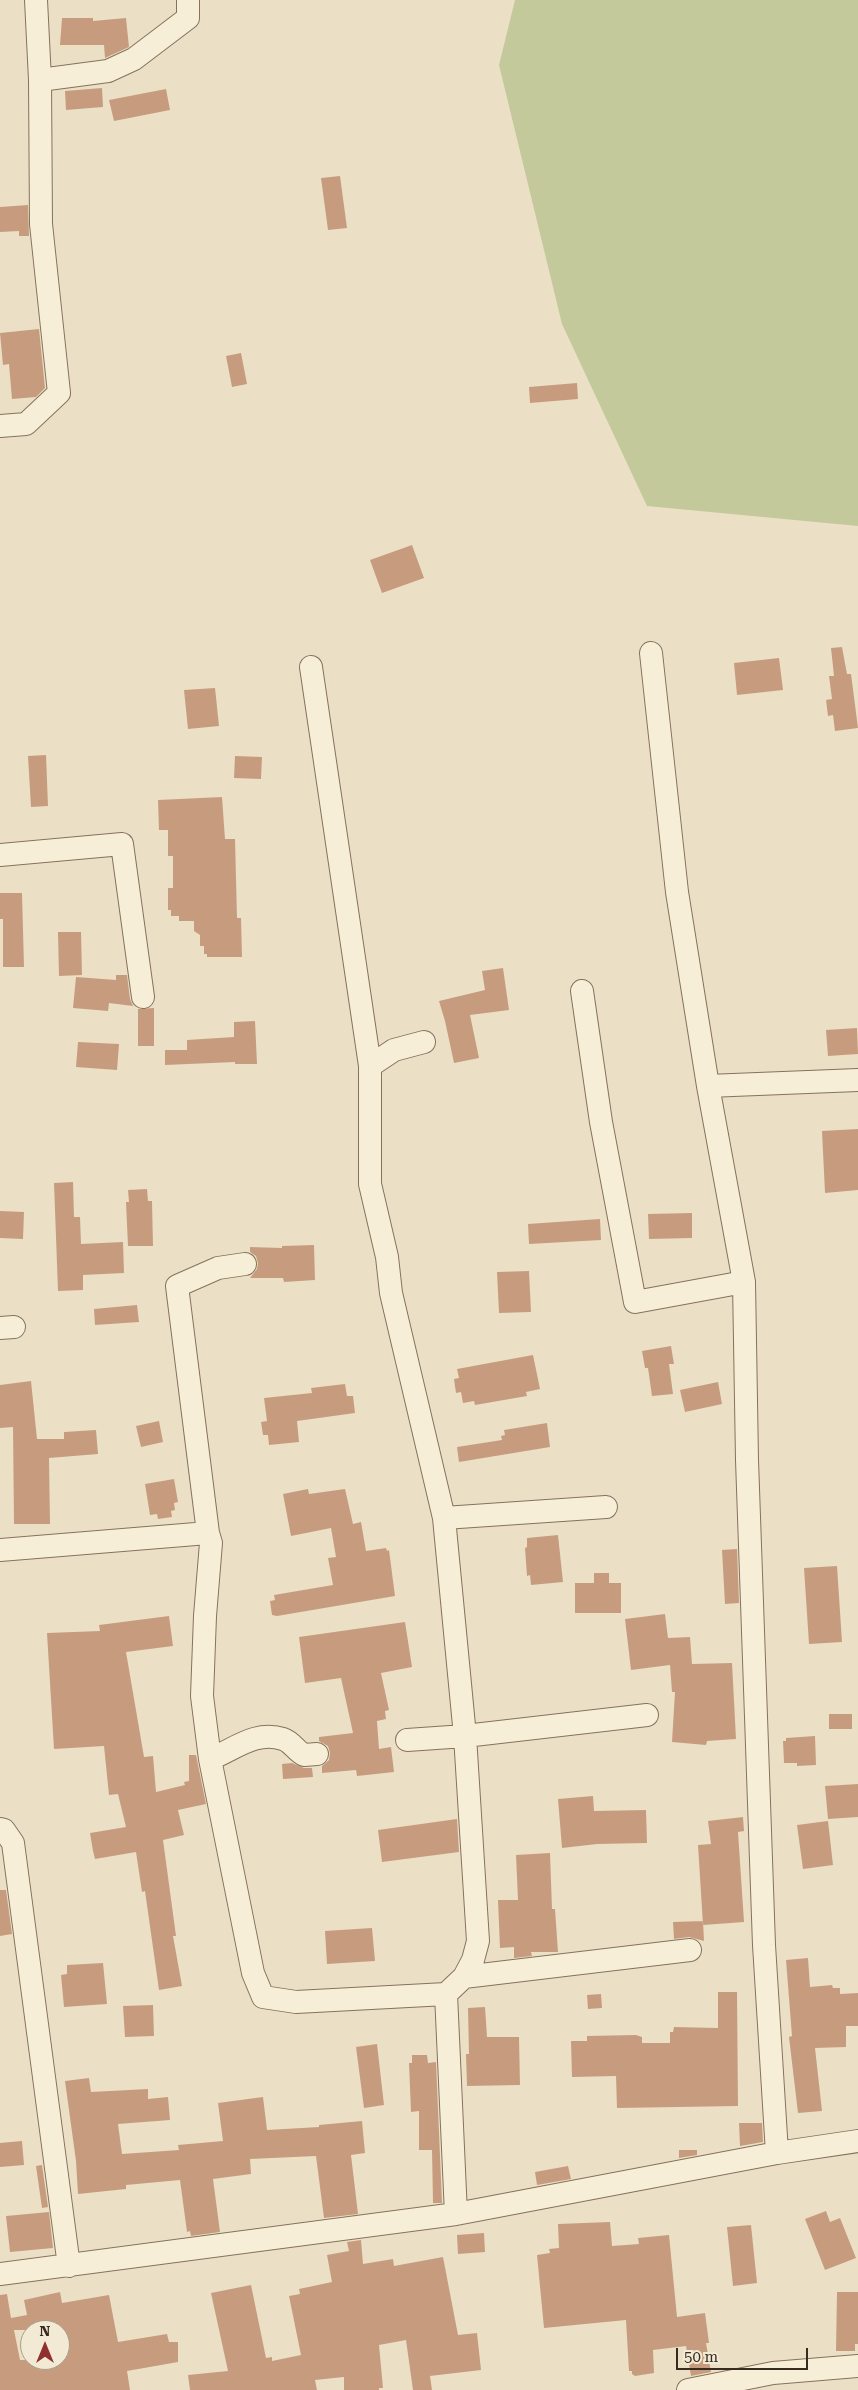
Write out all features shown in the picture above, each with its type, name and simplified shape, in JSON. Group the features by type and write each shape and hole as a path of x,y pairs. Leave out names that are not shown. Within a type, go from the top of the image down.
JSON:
{"street":[{"path":"0,426 26,424 59,393 41,224 40,80 36,0"},
{"path":"40,80 108,71 134,59 188,18 188,0"},
{"path":"651,653 677,892 708,1086 744,1282 747,1460 764,1945 777,2153"},
{"path":"245,1264 218,1268 177,1286 208,1533 211,1543 205,1616 202,1696 210,1759 253,1972 263,1997 296,2002 446,1994 464,1977 478,1941 465,1736 444,1518 391,1293 387,1257 370,1184 370,1066 311,666"},
{"path":"0,855 122,844 143,997"},
{"path":"582,992 601,1122 635,1302 744,1282"},
{"path":"370,1066 394,1050 424,1042"},
{"path":"708,1086 858,1080"},
{"path":"444,1518 606,1507"},
{"path":"0,1550 208,1533"},
{"path":"407,1740 465,1736 647,1715"},
{"path":"210,1759 230,1752 240,1744 252,1739 267,1737 283,1739 304,1755 317,1754"},
{"path":"0,1829 4,1830 13,1843 69,2266"},
{"path":"464,1977 690,1950"},
{"path":"446,1994 456,2214"},
{"path":"0,2274 456,2214 777,2153 858,2141"},
{"path":"688,2390 774,2374 858,2366"}],"green space":[{"path":"515,0 858,0 858,526 647,506 562,324 499,65"}],"building":[{"path":"62,18 93,18 93,21 126,18 129,47 105,58 104,45 60,45"},
{"path":"102,88 103,107 66,110 65,91"},
{"path":"166,89 170,110 114,121 109,100"},
{"path":"340,176 347,228 328,230 321,178"},
{"path":"28,205 29,236 19,236 19,231 0,232 0,207"},
{"path":"39,329 45,388 36,397 12,399 9,364 3,365 0,333"},
{"path":"241,353 247,384 232,387 226,356"},
{"path":"577,383 578,399 530,403 529,387"},
{"path":"412,545 424,578 382,593 370,560"},
{"path":"842,647 847,674 851,674 858,728 835,731 833,715 828,716 826,700 832,699 829,676 834,676 831,648"},
{"path":"779,658 783,690 737,695 734,663"},
{"path":"215,688 219,726 188,729 184,690"},
{"path":"46,755 48,806 31,807 28,756"},
{"path":"235,756 262,757 261,779 234,778"},
{"path":"222,797 225,839 235,839 237,918 241,918 242,957 207,957 207,954 204,954 204,946 200,946 200,935 194,931 194,921 179,921 179,916 171,916 171,910 168,910 168,888 173,888 173,856 168,856 168,830 159,830 158,800"},
{"path":"0,893 22,893 24,967 3,967 3,919 0,919"},
{"path":"58,932 81,932 82,975 59,976"},
{"path":"503,968 509,1010 470,1015 479,1058 454,1063 439,1001 485,990 482,971"},
{"path":"116,975 127,975 130,999 133,1006 109,1003 108,1011 73,1008 76,977 116,980"},
{"path":"154,1008 154,1046 138,1046 138,1009"},
{"path":"255,1021 257,1064 235,1064 235,1062 165,1065 165,1050 187,1050 187,1040 234,1037 234,1022"},
{"path":"857,1028 858,1054 828,1056 826,1030"},
{"path":"78,1042 119,1044 117,1070 76,1067"},
{"path":"858,1129 858,1190 825,1193 822,1131"},
{"path":"73,1182 74,1217 80,1217 81,1244 123,1242 124,1273 83,1275 83,1290 58,1291 54,1183"},
{"path":"147,1189 148,1201 152,1201 153,1246 128,1246 126,1202 129,1202 128,1190"},
{"path":"0,1211 24,1212 23,1239 0,1238"},
{"path":"692,1213 692,1238 649,1239 648,1214"},
{"path":"600,1219 601,1240 529,1244 528,1224"},
{"path":"314,1245 315,1280 284,1282 283,1278 250,1278 257,1269 258,1263 256,1256 250,1252 250,1247 282,1248 282,1246"},
{"path":"529,1271 531,1312 499,1313 497,1272"},
{"path":"137,1305 139,1322 95,1325 94,1309"},
{"path":"671,1346 674,1364 669,1364 673,1394 652,1396 648,1368 645,1368 642,1351"},
{"path":"533,1355 540,1389 526,1392 527,1396 475,1405 474,1401 463,1403 461,1392 456,1393 454,1379 459,1378 457,1369"},
{"path":"31,1381 37,1439 64,1439 64,1432 96,1430 98,1454 49,1458 50,1524 14,1524 13,1427 0,1428 0,1385"},
{"path":"718,1382 722,1404 685,1412 680,1390"},
{"path":"345,1384 347,1396 353,1396 355,1413 297,1421 299,1442 269,1445 268,1435 263,1435 261,1422 267,1421 264,1398 312,1393 311,1388"},
{"path":"159,1421 163,1442 141,1447 136,1426"},
{"path":"547,1423 550,1447 459,1462 457,1447 502,1440 501,1436 505,1435 504,1430"},
{"path":"174,1479 178,1502 174,1503 175,1510 171,1511 172,1517 158,1519 157,1514 150,1515 145,1484"},
{"path":"308,1489 309,1494 345,1489 353,1524 361,1522 366,1551 386,1548 387,1551 389,1550 395,1596 277,1616 272,1615 270,1601 275,1600 274,1595 333,1585 328,1558 336,1557 331,1528 291,1536 283,1494"},
{"path":"558,1535 563,1582 531,1585 530,1575 527,1576 525,1548 527,1547 527,1538"},
{"path":"737,1549 739,1603 725,1604 722,1550"},
{"path":"837,1566 842,1642 809,1644 804,1568"},
{"path":"594,1573 609,1573 609,1583 621,1583 621,1613 575,1613 575,1583 594,1583"},
{"path":"665,1614 668,1638 690,1637 692,1664 732,1663 736,1739 707,1741 706,1745 672,1742 675,1692 672,1692 670,1665 631,1670 625,1619"},
{"path":"169,1616 173,1646 126,1652 144,1757 153,1756 156,1792 185,1785 184,1782 189,1781 189,1755 196,1755 206,1804 178,1810 184,1835 163,1840 176,1936 173,1936 182,1986 159,1990 145,1891 142,1892 136,1852 95,1859 93,1851 90,1833 126,1827 118,1794 109,1795 104,1746 54,1749 47,1633 100,1631 99,1625"},
{"path":"405,1622 412,1667 381,1673 389,1710 385,1711 386,1719 377,1721 379,1749 391,1747 394,1772 357,1776 356,1770 322,1773 322,1766 329,1760 330,1753 328,1746 319,1741 319,1737 353,1733 341,1678 305,1683 299,1637"},
{"path":"829,1714 852,1714 852,1729 829,1729"},
{"path":"815,1736 816,1765 797,1766 797,1763 784,1763 783,1741 786,1741 786,1738"},
{"path":"292,1763 304,1768 312,1768 313,1777 283,1779 282,1764"},
{"path":"858,1784 858,1817 828,1819 825,1786"},
{"path":"593,1796 594,1811 646,1810 647,1843 597,1844 562,1848 558,1799"},
{"path":"743,1817 744,1831 738,1832 744,1922 703,1925 698,1845 711,1844 708,1821"},
{"path":"457,1819 459,1852 382,1862 378,1830"},
{"path":"828,1821 833,1865 803,1869 797,1825"},
{"path":"550,1853 552,1909 555,1909 558,1952 531,1952 532,1956 514,1958 514,1947 500,1948 498,1900 518,1900 516,1855"},
{"path":"0,1890 6,1890 12,1934 0,1936"},
{"path":"703,1921 704,1941 689,1937 674,1939 673,1922"},
{"path":"372,1928 375,1961 327,1964 325,1931"},
{"path":"808,1958 810,1987 832,1985 833,1988 840,1988 840,1994 858,1993 858,2026 846,2026 846,2047 815,2048 822,2111 798,2113 789,2037 792,2036 786,1960"},
{"path":"103,1963 107,2004 64,2007 61,1975 67,1974 67,1965"},
{"path":"718,1992 737,1992 738,2106 617,2108 616,2076 572,2077 571,2041 587,2041 587,2036 636,2035 642,2037 642,2043 670,2043 670,2032 673,2032 674,2027 718,2028"},
{"path":"601,1994 602,2008 588,2009 587,1995"},
{"path":"153,2005 154,2036 125,2037 123,2006"},
{"path":"485,2007 487,2037 519,2037 520,2085 467,2086 466,2054 469,2054 468,2008"},
{"path":"377,2044 384,2105 364,2108 356,2047"},
{"path":"412,2055 427,2055 428,2063 436,2062 442,2203 433,2203 432,2150 419,2150 419,2111 411,2112 409,2063 412,2063"},
{"path":"89,2078 91,2092 148,2089 148,2099 168,2097 170,2120 118,2124 122,2154 179,2150 178,2145 223,2141 218,2103 263,2097 267,2130 319,2127 319,2125 362,2121 365,2153 351,2155 358,2214 324,2218 316,2156 250,2159 251,2174 213,2179 220,2232 191,2236 190,2231 187,2232 180,2180 126,2185 126,2189 78,2194 76,2161 65,2081"},
{"path":"739,2123 762,2123 763,2142 740,2146"},
{"path":"22,2141 24,2165 0,2167 0,2143"},
{"path":"679,2150 697,2150 697,2155 679,2158"},
{"path":"42,2165 48,2207 42,2208 36,2166"},
{"path":"568,2166 571,2179 537,2185 535,2172"},
{"path":"826,2211 830,2222 840,2218 856,2258 825,2270 805,2219"},
{"path":"49,2212 53,2248 10,2252 6,2216"},
{"path":"610,2222 612,2246 639,2244 638,2238 669,2235 677,2317 705,2313 709,2343 706,2343 711,2372 691,2376 686,2346 653,2350 654,2373 635,2376 632,2374 632,2371 629,2371 626,2320 544,2328 537,2255 550,2253 549,2249 559,2248 558,2224"},
{"path":"751,2225 757,2283 733,2286 727,2227"},
{"path":"484,2233 485,2252 458,2254 457,2235"},
{"path":"361,2240 363,2264 393,2259 394,2266 443,2257 458,2335 477,2333 481,2370 430,2376 432,2390 413,2390 406,2340 379,2345 383,2388 379,2388 379,2390 344,2390 344,2377 315,2380 317,2390 190,2390 188,2375 228,2371 211,2293 251,2285 266,2358 272,2357 272,2361 301,2355 289,2296 300,2294 299,2289 332,2282 327,2255 349,2251 347,2242"},
{"path":"60,2292 62,2303 109,2295 118,2342 167,2334 169,2342 178,2342 178,2362 127,2371 130,2390 0,2390 0,2295 7,2294 11,2318 27,2315 24,2300"},
{"path":"837,2292 858,2292 858,2344 855,2344 855,2351 836,2351"}]}
